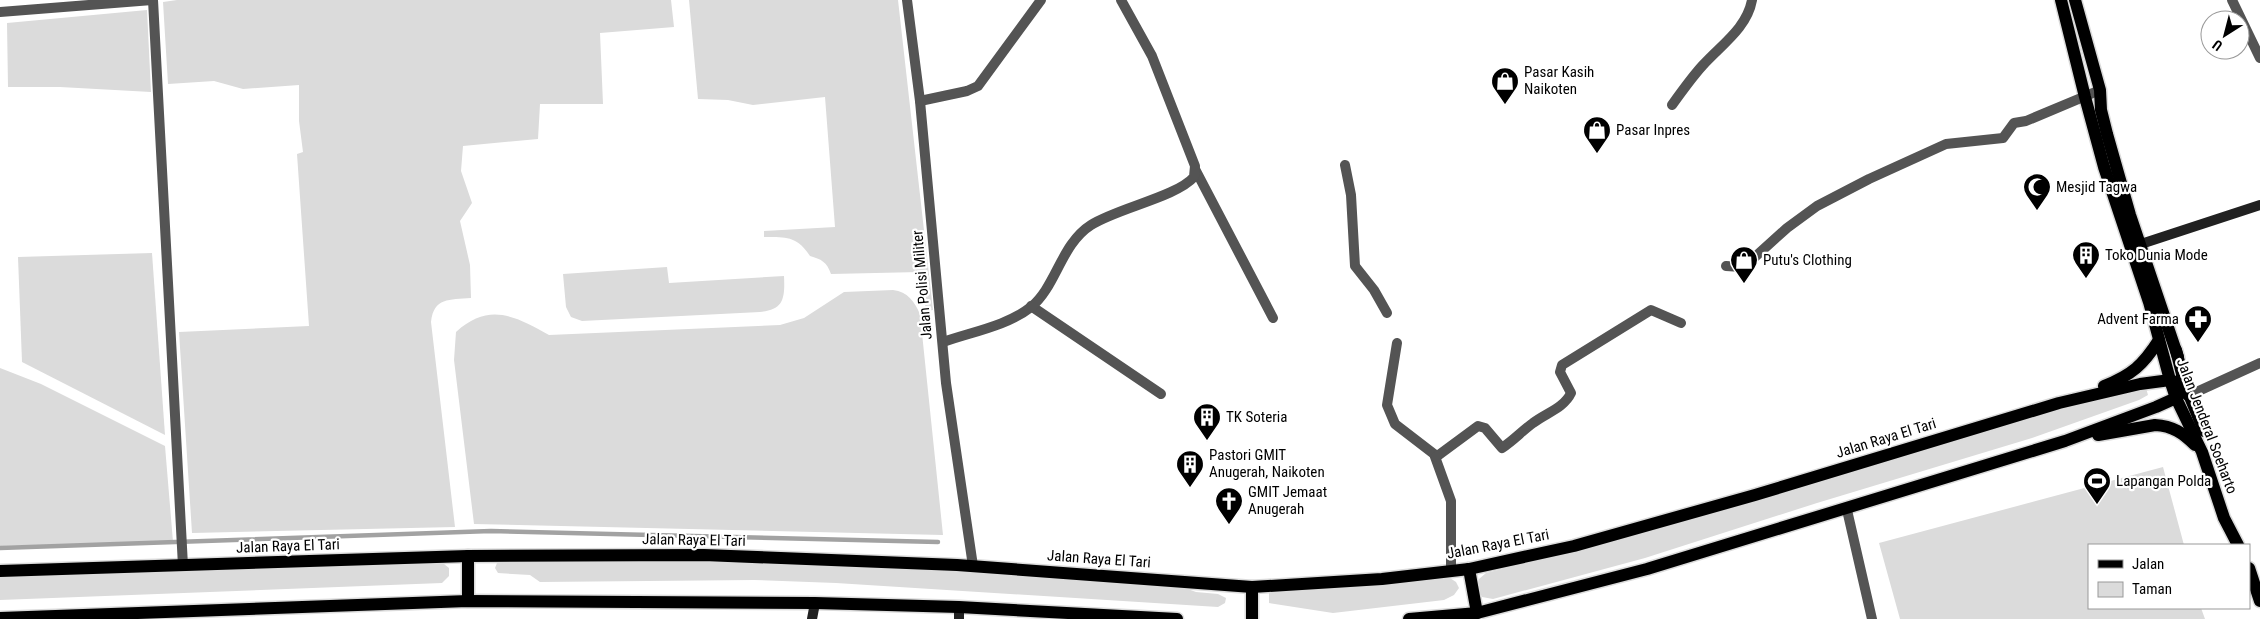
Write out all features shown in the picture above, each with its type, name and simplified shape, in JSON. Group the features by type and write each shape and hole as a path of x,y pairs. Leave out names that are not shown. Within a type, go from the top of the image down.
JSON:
{"main road":[{"name":"Jalan Jenderal Soeharto","path":"2062,0 2104,167 2170,380"},
{"name":"Jalan Jenderal Soeharto","path":"2074,0 2100,90 2101,110 2130,215 2176,350 2183,393 2206,451 2239,544"},
{"path":"2059,403 2112,383 2134,372 2146,360 2159,340"},
{"path":"1409,619 1477,613 1647,569 1847,510 2065,441 2156,407 2183,393 2170,380"},
{"name":"Jalan Raya El Tari","path":"0,571 183,560 704,555 973,566 1252,587 1382,579 1469,569 1583,543 1755,495 2059,403 2140,384 2170,380"},
{"name":"Jalan Jenderal Soeharto","path":"2183,393 2204,431 2206,451"},
{"path":"2065,441 2156,425 2171,427 2183,433 2206,451"},
{"path":"468,556 468,601"},
{"path":"1469,569 1477,613"},
{"path":"2254,573 2260,601"},
{"path":"1252,587 1252,619"},
{"path":"0,618 152,616 468,601 815,604 959,613 1177,619"}],"street":[{"path":"0,12 153,0 183,560"},
{"name":"Jalan Polisi Militer","path":"907,0 920,101 946,383 973,566"},
{"path":"920,101 966,91 978,86 1041,0"},
{"path":"1121,0 1152,56 1195,169 1273,318"},
{"path":"1672,105 1701,66 1738,30 1746,18 1752,0"},
{"path":"2232,0 2260,58"},
{"path":"1726,266 1742,267 1746,265 1787,228 1818,206 1900,164 1946,144 2003,138 2014,123 2100,90"},
{"path":"1345,165 1351,195 1355,266 1374,290 1386,313"},
{"path":"942,342 1011,319 1031,306 1058,268 1070,246 1091,225 1126,208 1183,186 1194,177 1195,169"},
{"path":"2141,244 2260,205"},
{"path":"1031,306 1161,394"},
{"path":"1436,457 1478,426 1485,428 1502,448 1516,439 1532,423 1567,402 1571,393 1560,372 1562,365 1651,310 1681,324"},
{"path":"1397,342 1388,405 1396,424 1436,457 1451,501 1451,570"},
{"path":"2183,393 2260,362"},
{"path":"1847,510 1872,619"},
{"path":"812,619 815,604"}],"green space":[{"path":"177,0 671,0 674,27 600,33 603,104 540,104 538,139 463,146 461,171 472,203 460,221 470,265 471,298 449,300 439,304 435,308 431,322 455,527 192,533 179,332 309,326 297,154 303,152 299,121 299,85 243,89 214,81 168,84 163,2"},
{"path":"689,0 898,0 933,310 926,311 920,272 831,274 823,262 810,256 796,241 785,238 764,237 764,231 835,227 825,97 753,105 728,100 698,99"},
{"path":"147,10 151,92 60,87 8,87 7,23"},
{"path":"152,253 165,435 22,362 18,257"},
{"path":"667,267 669,283 784,276 783,297 774,309 760,312 582,321 571,317 566,307 563,274"},
{"path":"893,290 907,295 920,314 943,535 474,524 454,360 456,332 468,323 480,317 502,315 525,322 549,335 780,325 804,318 844,292"},
{"path":"0,368 41,384 165,446 173,542 0,546"},
{"path":"2146,388 2148,395 2139,400 2032,438 1817,503 1645,558 1493,599 1482,597 1478,589 1479,579 1486,573 1641,534 2005,422"},
{"name":"Lapangan Polda","path":"2163,467 2184,544 2088,544 2088,609 2201,609 2205,619 1900,619 1879,543"},
{"path":"503,560 810,560 1177,585 1196,592 1218,594 1226,598 1225,603 1218,607 836,583 754,580 540,582 530,575 498,573 495,568 497,563"},
{"path":"444,564 449,568 449,576 442,583 0,600 0,577"},
{"path":"1447,576 1456,582 1459,588 1454,595 1444,600 1333,613 1269,603 1269,589"}],"waterway":[{"path":"0,548 491,531 938,542"}],"place":[{"name":"Pasar Kasih Naikoten","path":"1505,105"},
{"name":"Pasar Inpres","path":"1597,154"},
{"name":"Mesjid Tagwa","path":"2037,211"},
{"name":"Toko Dunia Mode","path":"2086,279"},
{"name":"Putu's Clothing","path":"1744,284"},
{"name":"Advent Farma","path":"2198,343"},
{"name":"TK Soteria","path":"1207,441"},
{"name":"Pastori GMIT Anugerah, Naikoten","path":"1190,488"},
{"name":"Lapangan Polda","path":"2097,505"},
{"name":"GMIT Jemaat Anugerah","path":"1229,525"}]}
